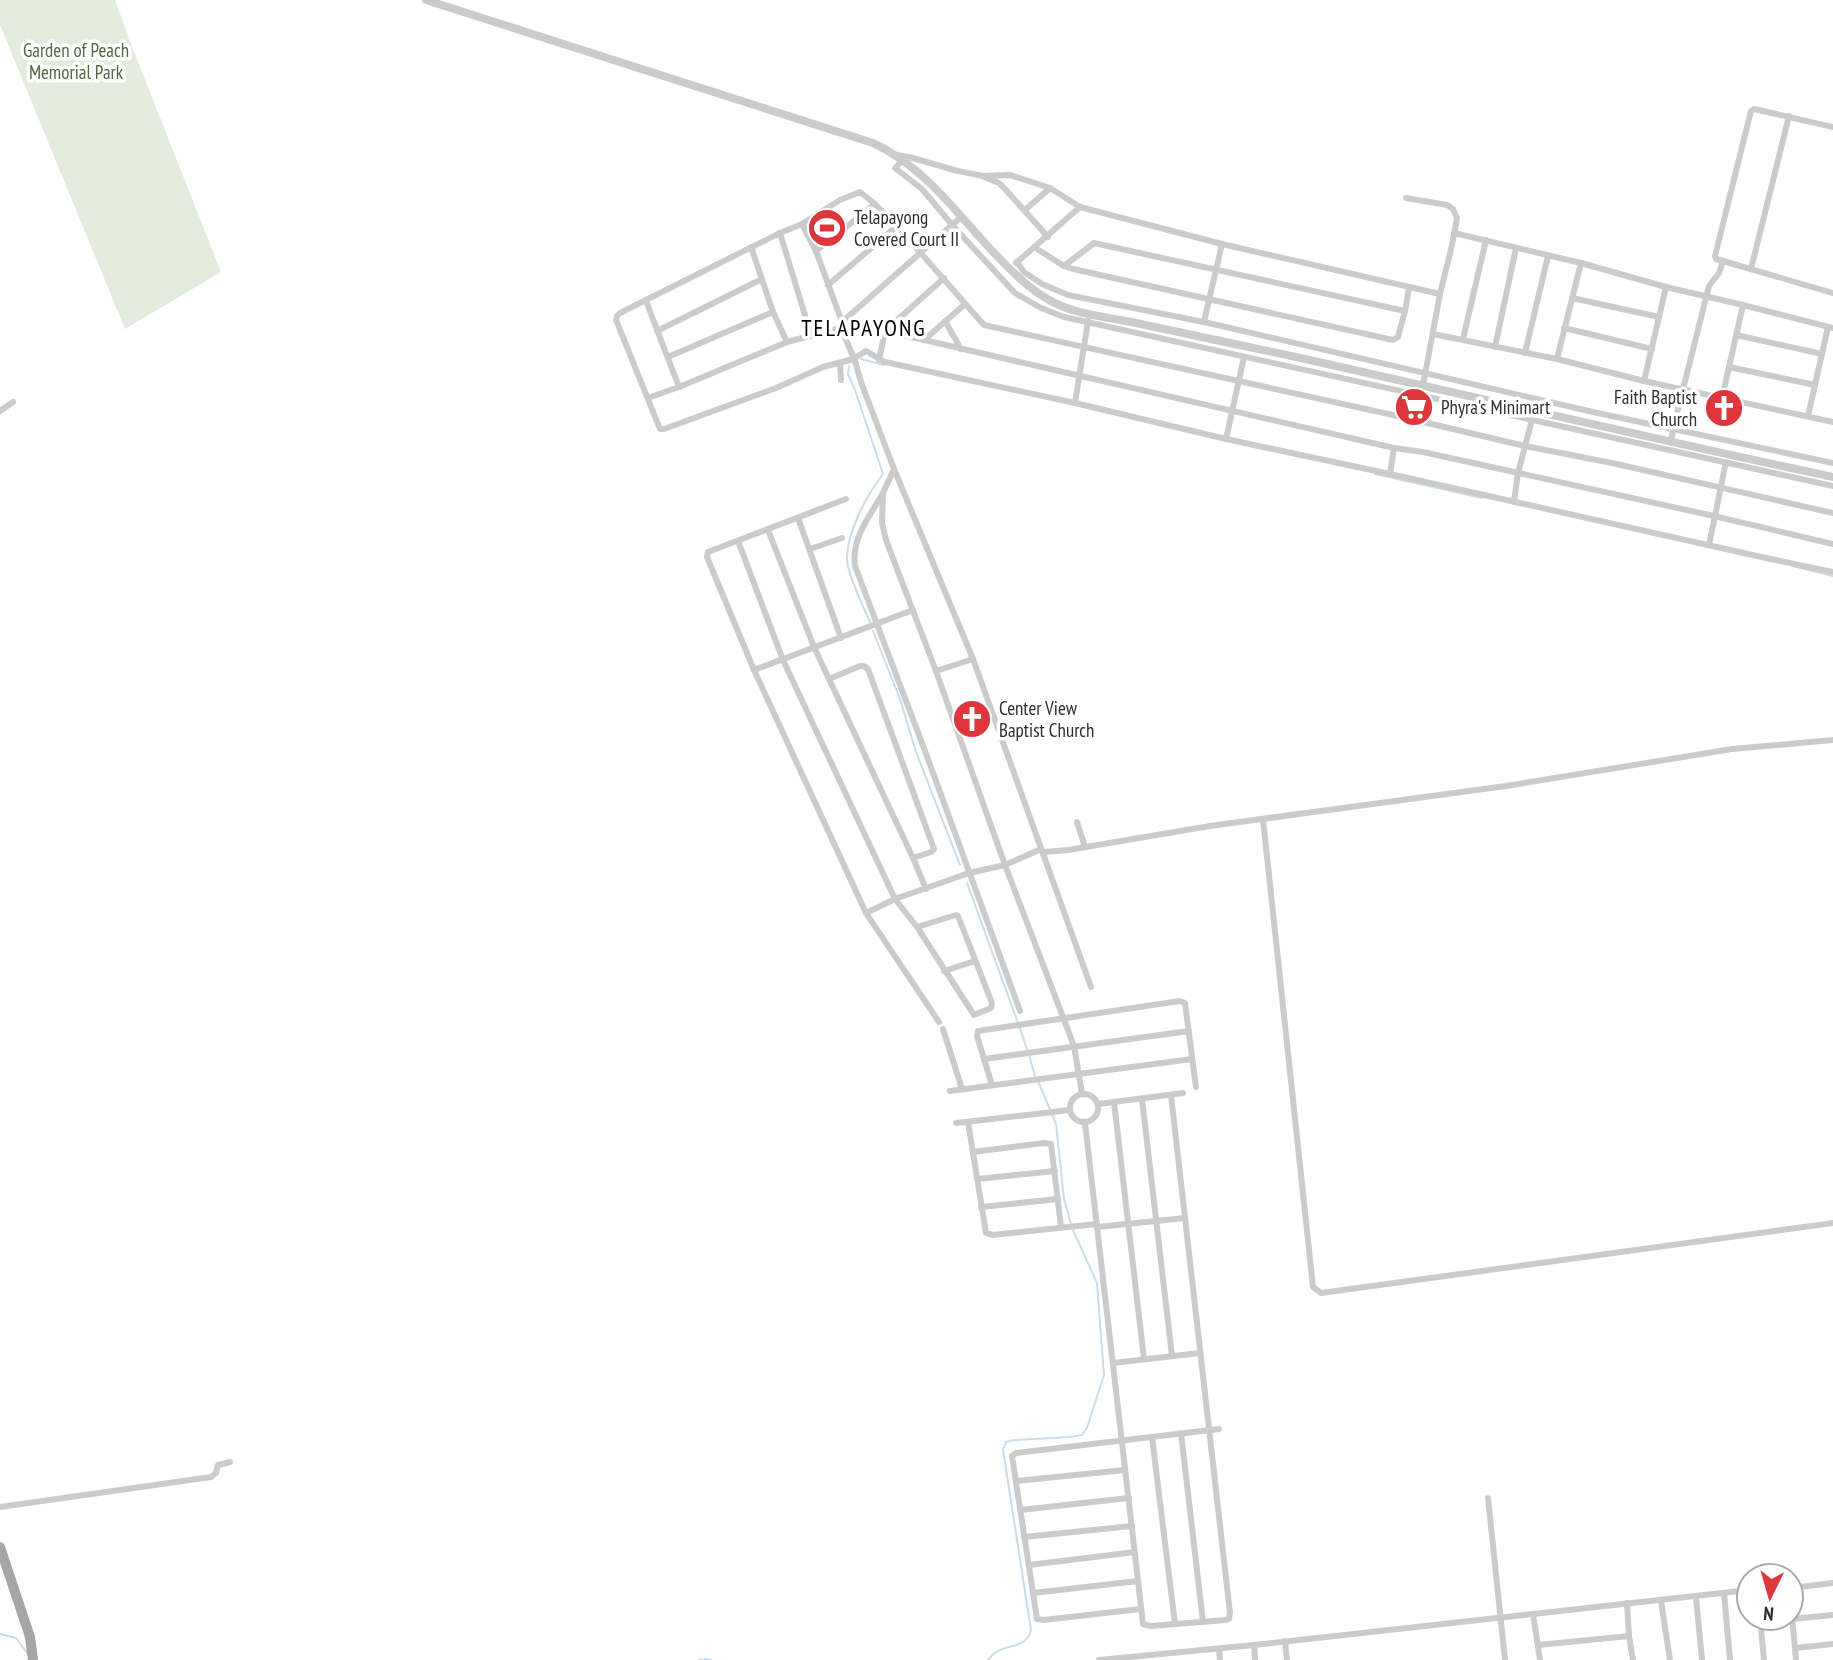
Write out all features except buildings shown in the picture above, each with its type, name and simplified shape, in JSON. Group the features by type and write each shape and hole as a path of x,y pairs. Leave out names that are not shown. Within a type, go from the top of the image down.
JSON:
{"main road":[{"path":"0,1547 30,1637 33,1660"}],"street":[{"path":"426,0 873,143 903,160 932,185 986,246 1041,296 1073,310 1833,477"},
{"path":"1833,127 1754,108 1751,111 1715,256 1716,259 1833,293"},
{"path":"1751,269 1789,116"},
{"path":"894,155 958,172 983,176 1010,175 1050,188 1080,207 1222,244 1440,294"},
{"path":"903,160 895,168 922,189 1002,280 1026,301 1064,317 1833,486"},
{"path":"983,176 999,183 1048,237"},
{"path":"1025,210 1050,188"},
{"path":"1833,513 984,325 897,226 860,192 852,194 802,224 620,313 616,320 660,429 776,388 822,367 853,359 866,351 879,360 1833,572"},
{"path":"1406,198 1450,206 1457,218 1423,386"},
{"path":"816,251 875,204"},
{"path":"1009,268 1080,207"},
{"path":"648,398 787,342 841,325 961,217"},
{"path":"802,224 816,251 894,469 974,659 1091,987"},
{"path":"828,285 897,226"},
{"path":"780,233 811,335"},
{"path":"1454,233 1831,327 1808,416"},
{"path":"1463,340 1486,240"},
{"path":"1064,266 1094,243 1405,311"},
{"path":"1203,322 1222,244"},
{"path":"751,247 787,342"},
{"path":"1034,247 1064,266 1393,340 1398,337 1409,288"},
{"path":"1495,347 1517,248"},
{"path":"1525,353 1548,256"},
{"path":"1671,443 1710,283 1719,274 1723,261"},
{"path":"1017,262 1024,272 1042,284 1068,295 1203,322 1593,412 1833,463"},
{"path":"1557,359 1581,264"},
{"path":"879,360 886,331 944,278"},
{"path":"657,331 762,279"},
{"path":"1644,381 1666,287"},
{"path":"1572,298 1659,317"},
{"path":"646,301 679,387"},
{"path":"923,340 965,304"},
{"path":"1722,398 1743,305"},
{"path":"668,356 774,312"},
{"path":"945,321 961,349"},
{"path":"1075,403 1088,321"},
{"path":"1564,328 1652,349"},
{"path":"886,331 1394,448 1423,452 1833,544"},
{"path":"1433,334 1557,359 1833,422"},
{"path":"1736,335 1822,354"},
{"path":"1226,439 1244,357"},
{"path":"840,363 841,380"},
{"path":"1729,367 1815,385"},
{"path":"1402,416 1406,393"},
{"path":"0,411 13,402"},
{"path":"1514,502 1518,473 1532,420"},
{"path":"1390,474 1394,448"},
{"path":"1709,545 1726,462"},
{"path":"894,469 859,535 854,548 855,566 1020,1011"},
{"path":"883,493 882,523 886,540 1074,1046 1082,1094"},
{"path":"846,499 708,552 707,557 754,670 866,914 941,1025 962,1089"},
{"path":"798,518 841,638"},
{"path":"768,530 814,647 926,889"},
{"path":"810,550 842,538"},
{"path":"738,541 783,660 895,900 917,928 974,1015 991,1008 958,916 917,928"},
{"path":"754,670 913,610"},
{"path":"936,671 974,659"},
{"path":"829,679 860,666 868,669 934,849 913,858"},
{"path":"866,914 895,900 970,873 1042,851 1506,786 1720,751 1833,740"},
{"path":"1263,819 1313,1287 1316,1291 1321,1293 1833,1223"},
{"path":"1077,822 1085,847"},
{"path":"944,971 975,961"},
{"path":"992,1085 977,1036 978,1031 1180,1001 1185,1003 1196,1087"},
{"path":"984,1059 1189,1031"},
{"path":"950,1091 1192,1059"},
{"path":"1097,1104 1183,1093"},
{"path":"1082,1094 1091,1096 1097,1104 1094,1119 1085,1122 1072,1117 1070,1110 1073,1098 1082,1094"},
{"path":"1085,1122 1143,1624 1147,1626 1226,1620 1229,1619 1230,1613 1171,1095"},
{"path":"1142,1099 1171,1356"},
{"path":"1114,1102 1144,1359"},
{"path":"956,1123 1070,1110"},
{"path":"968,1122 984,1231 988,1234 1185,1218"},
{"path":"972,1152 1048,1142 1052,1147 1058,1199 1068,1227"},
{"path":"977,1179 1055,1171"},
{"path":"981,1207 1058,1199"},
{"path":"1113,1363 1200,1353"},
{"path":"1140,1609 1040,1620 1036,1616 1012,1459 1014,1453 1219,1429"},
{"path":"1181,1433 1203,1622"},
{"path":"1152,1437 1175,1624"},
{"path":"0,1507 211,1477 216,1473 218,1465 230,1462"},
{"path":"1016,1482 1125,1470"},
{"path":"1020,1510 1129,1498"},
{"path":"1488,1498 1506,1660"},
{"path":"1024,1537 1132,1526"},
{"path":"1028,1565 1135,1552"},
{"path":"1033,1593 1138,1581"},
{"path":"1805,1586 1833,1583"},
{"path":"1099,1660 1735,1592"},
{"path":"1724,1593 1730,1660"},
{"path":"1696,1597 1702,1660"},
{"path":"1661,1601 1670,1660"},
{"path":"1627,1603 1633,1660"},
{"path":"1533,1614 1540,1660"},
{"path":"1805,1618 1833,1615"},
{"path":"1761,1632 1764,1660"},
{"path":"1793,1632 1796,1660"},
{"path":"1538,1645 1629,1636"},
{"path":"1285,1641 1287,1660"},
{"path":"1795,1648 1833,1644"},
{"path":"1254,1645 1255,1660"},
{"path":"1219,1648 1220,1660"},
{"path":"1189,1652 1190,1660"}],"green space":[{"name":"Garden of Peach Memorial Park","path":"0,0 115,0 221,272 125,329 0,25"}],"waterway":[{"path":"861,359 884,365"},
{"path":"849,366 848,374 883,474 870,492 859,515 850,538 847,560 856,591 870,622"},
{"path":"1375,474 1482,498"},
{"path":"1792,566 1833,576"},
{"path":"873,631 960,865"},
{"path":"967,883 1018,1023"},
{"path":"1020,1028 1027,1050"},
{"path":"1029,1055 1035,1076"},
{"path":"1038,1081 1056,1124 1064,1199 1071,1224"},
{"path":"988,1660 999,1650 1024,1641 1031,1630 1003,1450 1006,1442 1082,1435 1087,1428 1104,1375 1097,1283 1073,1230"},
{"path":"0,1634 16,1638 27,1653"},
{"path":"699,1660 711,1660"}],"place":[{"name":"Telapayong Covered Court II","path":"827,228"},
{"name":"Phyra's Minimart","path":"1414,407"},
{"name":"Faith Baptist Church","path":"1724,408"},
{"name":"Center View Baptist Church","path":"972,719"}],"district":[{"name":"TELAPAYONG","path":"864,328"}]}
